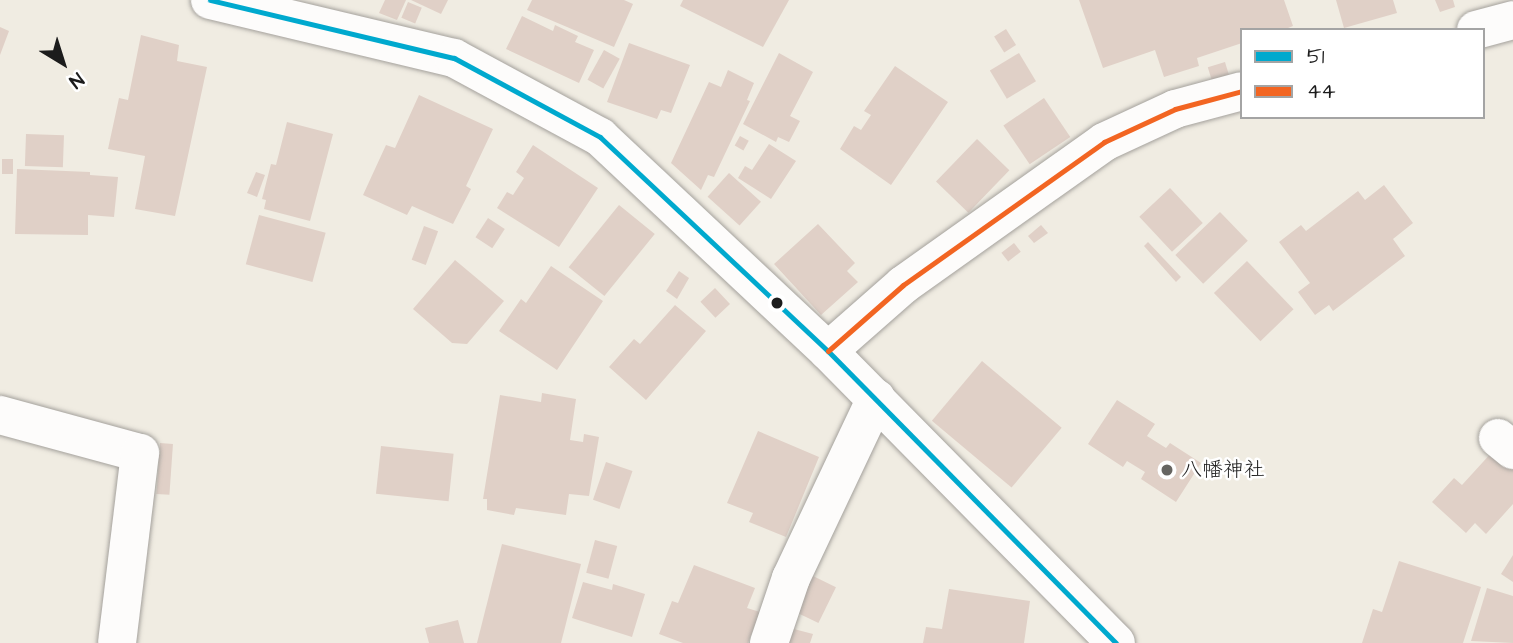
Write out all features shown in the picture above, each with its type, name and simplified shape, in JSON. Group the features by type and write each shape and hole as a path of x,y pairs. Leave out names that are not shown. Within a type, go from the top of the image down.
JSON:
{"street":[{"path":"210,0 269,8 454,58 600,137 876,398 1116,643"},
{"path":"1483,28 1513,20"},
{"path":"828,351 903,285 1104,142 1175,109 1240,92"},
{"path":"769,643 790,578 876,398"},
{"path":"0,415 140,453 117,643"}],"building":[{"path":"385,0 406,0 397,20 379,13"},
{"path":"411,0 448,0 441,14"},
{"path":"532,0 624,0 633,4 614,47 527,10"},
{"path":"683,0 789,0 763,47 680,6"},
{"path":"1079,0 1284,0 1293,26 1240,28 1240,44 1197,58 1199,66 1164,77 1155,50 1103,68"},
{"path":"1336,0 1393,0 1397,13 1344,28"},
{"path":"1435,0 1453,0 1455,7 1440,12"},
{"path":"408,2 422,8 415,24 401,18"},
{"path":"522,16 553,31 555,25 578,36 575,42 594,50 579,83 506,49"},
{"path":"0,27 9,31 0,55"},
{"path":"1006,29 1016,45 1004,53 994,36"},
{"path":"141,35 179,45 177,61 207,67 175,216 135,209 145,156 108,149 119,98 128,100"},
{"path":"629,43 690,65 671,113 661,110 657,119 607,102"},
{"path":"604,50 620,59 603,88 588,80"},
{"path":"779,53 813,72 790,116 800,121 789,142 778,137 776,142 743,124"},
{"path":"1019,53 1036,81 1007,99 990,71"},
{"path":"1225,62 1229,75 1212,81 1208,67"},
{"path":"895,66 948,102 891,185 840,149 854,126 861,130 871,115 864,111"},
{"path":"728,70 754,83 747,100 750,101 714,177 708,175 701,190 671,163 709,82 721,87"},
{"path":"419,95 493,129 466,186 471,189 453,224 412,206 407,215 363,195 386,145 395,148"},
{"path":"1044,98 1070,137 1030,164 1003,125"},
{"path":"287,122 333,134 310,221 264,209 266,200 262,199 271,164 276,165"},
{"path":"26,134 64,135 63,167 25,166"},
{"path":"740,136 749,141 743,150 735,146"},
{"path":"977,139 1009,170 968,213 936,181"},
{"path":"769,144 796,161 771,199 738,178 745,166 752,170"},
{"path":"533,145 598,188 559,247 497,208 507,192 513,195 524,178 516,172"},
{"path":"2,159 13,159 13,174 2,174"},
{"path":"17,169 90,172 90,175 118,177 114,217 88,215 88,235 15,234"},
{"path":"256,172 265,175 257,197 247,193"},
{"path":"729,173 761,202 740,226 708,197"},
{"path":"1384,185 1413,223 1393,239 1405,256 1333,311 1329,305 1315,315 1298,292 1310,283 1279,242 1301,225 1306,231 1358,191 1365,200"},
{"path":"1170,188 1203,223 1172,252 1139,217"},
{"path":"619,205 655,234 604,296 569,267"},
{"path":"1220,212 1248,241 1203,284 1175,255"},
{"path":"259,215 326,233 312,282 246,264"},
{"path":"488,218 505,229 492,248 475,237"},
{"path":"818,224 855,263 847,271 858,282 821,315 774,264"},
{"path":"1041,225 1048,233 1034,243 1028,236"},
{"path":"424,226 438,231 426,265 412,260"},
{"path":"1148,242 1181,277 1176,282 1144,246"},
{"path":"1014,243 1021,252 1008,262 1001,253"},
{"path":"455,260 504,301 467,344 452,343 413,309"},
{"path":"1247,261 1294,309 1260,341 1214,293"},
{"path":"551,266 603,301 557,370 499,331 521,299 526,303"},
{"path":"679,271 689,278 677,299 666,291"},
{"path":"715,288 730,304 715,318 700,302"},
{"path":"675,305 706,331 646,400 609,367 634,339 640,344"},
{"path":"982,361 1062,428 1012,488 932,421"},
{"path":"542,393 576,399 570,440 583,442 584,434 599,437 589,496 569,494 566,515 516,508 514,515 487,510 487,499 483,499 500,395 541,402"},
{"path":"1117,400 1155,424 1147,436 1166,448 1170,443 1201,463 1176,502 1141,479 1145,472 1127,461 1123,467 1088,444"},
{"path":"758,431 819,457 786,537 749,522 753,513 727,503"},
{"path":"160,443 173,444 169,495 156,494"},
{"path":"381,446 454,454 449,501 376,494"},
{"path":"1493,451 1513,469 1513,504 1486,534 1475,523 1466,533 1432,502 1454,478 1462,485"},
{"path":"606,462 632,471 619,509 593,500"},
{"path":"595,540 617,546 608,579 586,573"},
{"path":"502,544 581,564 561,643 477,643"},
{"path":"1513,555 1513,582 1501,574"},
{"path":"1399,561 1481,587 1463,643 1362,643 1373,609 1382,612"},
{"path":"694,565 755,588 747,608 760,612 748,643 683,643 659,634 672,601 678,603"},
{"path":"809,574 836,587 818,623 791,610"},
{"path":"583,582 612,590 613,584 645,594 632,637 572,618"},
{"path":"1487,588 1513,596 1513,643 1471,641"},
{"path":"949,589 1030,601 1024,643 923,643 926,627 942,629"},
{"path":"458,620 464,643 429,643 425,628"},
{"path":"790,628 813,634 810,643 786,643"}],"transit line":[{"name":"51","path":"210,0 454,58 600,137 828,351 1116,643"},
{"name":"44","path":"828,351 903,285 1104,142 1175,109 1240,92"}],"place":[{"name":"八幡神社","path":"1167,470"}]}
